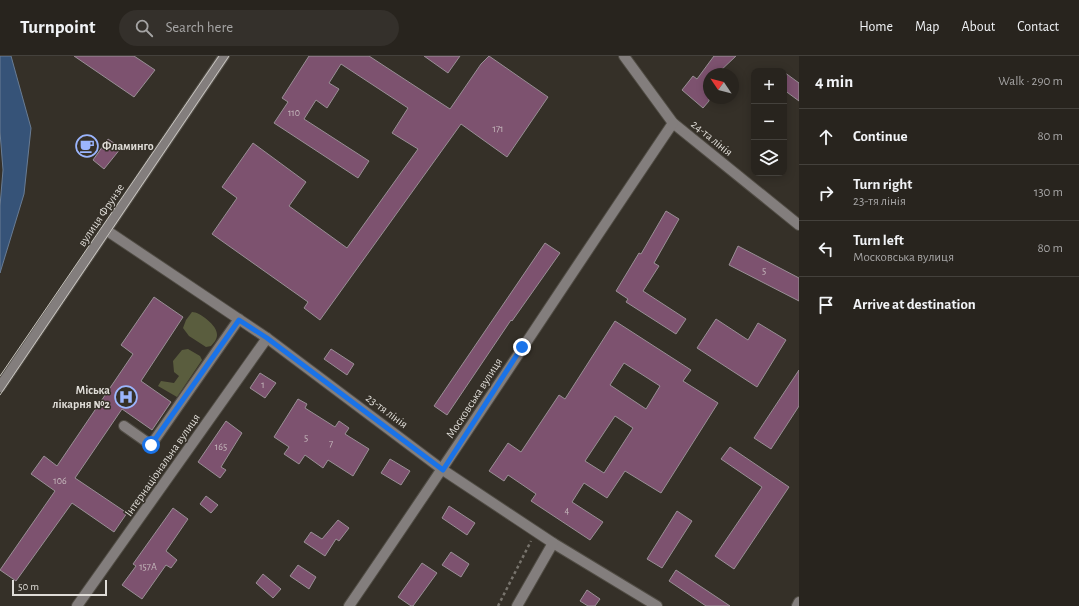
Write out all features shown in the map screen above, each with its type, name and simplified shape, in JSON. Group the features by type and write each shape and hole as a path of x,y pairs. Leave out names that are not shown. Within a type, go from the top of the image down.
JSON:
{"street":[{"name":"вулиця Фрунзе","path":"0,387 224,56"},
{"name":"24-та лінія","path":"624,56 673,123 799,225"},
{"name":"Московська вулиця","path":"349,606 443,470 522,347 673,123"},
{"name":"23-тя лінія","path":"106,230 267,338 443,470 552,542 657,606"},
{"path":"124,426 151,445 239,320"},
{"name":"Інтернаціональна вулиця","path":"77,606 267,338"},
{"path":"517,606 552,542"},
{"path":"797,606 799,602"}],"path":[{"path":"498,606 536,531"}],"green space":[{"path":"192,312 204,317 217,331 215,341 211,346 206,347 189,336 183,328 186,320"},
{"path":"188,349 200,356 202,360 177,397 158,386 161,381 174,383 179,376 174,372 173,361 182,350"}],"water":[{"path":"0,56 11,56 31,128 24,194 0,273 0,206 3,170 0,132"}],"building":[{"path":"74,56 134,56 155,70 134,97"},
{"path":"309,56 369,56 450,109 481,64 489,56 548,97 507,157 461,124 320,320 304,308 308,302 212,234 237,198 222,187 253,143 306,182 289,206 347,248 418,149 392,133 408,108 341,64 329,83 339,89 327,108 316,100 304,119 369,161 358,178 274,123 288,102 282,98"},
{"path":"424,56 460,56 448,73"},
{"path":"714,56 736,56 723,68 705,68"},
{"path":"703,71 703,104 706,104 703,108 682,90 693,76 697,79"},
{"path":"787,74 799,83 799,101 787,92"},
{"path":"108,139 121,148 104,169 93,160"},
{"path":"666,211 679,219 654,263 659,266 643,291 686,319 676,334 626,302 628,299 616,291 639,253 641,254"},
{"path":"545,243 560,253 512,321 511,320 447,415 434,406"},
{"path":"738,246 799,278 799,301 729,265"},
{"path":"154,297 183,317 141,381 171,402 152,430 122,409 75,478 127,513 114,532 72,503 16,581 0,570 55,491 31,474 44,456 57,466 133,354 121,345"},
{"path":"716,319 748,340 758,323 786,340 757,387 697,348"},
{"path":"615,321 691,370 683,381 718,403 661,493 625,471 607,498 584,483 572,502 603,522 590,540 531,501 536,494 508,475 504,481 489,471 508,443 521,452 559,395 565,399","holes":["624,363 660,386 646,409 610,385","615,416 633,428 604,473 585,461"]},
{"path":"331,349 354,364 347,375 324,359"},
{"path":"799,370 799,406 771,449 754,438"},
{"path":"260,373 276,383 265,398 250,388"},
{"path":"298,399 307,404 305,408 335,427 339,421 349,428 345,434 369,449 353,476 328,460 323,468 305,455 299,464 284,454 289,447 274,437"},
{"path":"226,421 242,433 221,467 226,470 220,478 198,462"},
{"path":"730,447 789,487 734,569 715,556 762,487 721,459"},
{"path":"390,459 410,471 401,485 381,473"},
{"path":"206,496 218,505 211,513 200,504"},
{"path":"449,506 475,523 467,535 442,518"},
{"path":"173,508 188,519 166,551 177,560 171,568 166,565 142,599 122,585 136,566 133,564"},
{"path":"677,511 692,521 662,568 647,559"},
{"path":"338,520 349,528 339,541 336,539 325,556 304,542 311,532 322,539"},
{"path":"451,552 469,564 461,577 442,565"},
{"path":"422,563 437,573 413,606 411,606 398,597"},
{"path":"298,565 316,577 309,589 290,576"},
{"path":"676,570 730,606 706,606 669,581"},
{"path":"263,574 281,589 273,598 256,583"},
{"path":"587,590 600,599 595,606 588,606 580,601"}],"tram line":[{"path":"0,376 219,56"},
{"path":"0,395 229,56"}],"place":[{"name":"Фламинго","path":"87,146"},
{"name":"Міська лікарня №2","path":"126,397"}],"route":[{"path":"151,445 239,320 267,338 443,470 522,347"}]}
